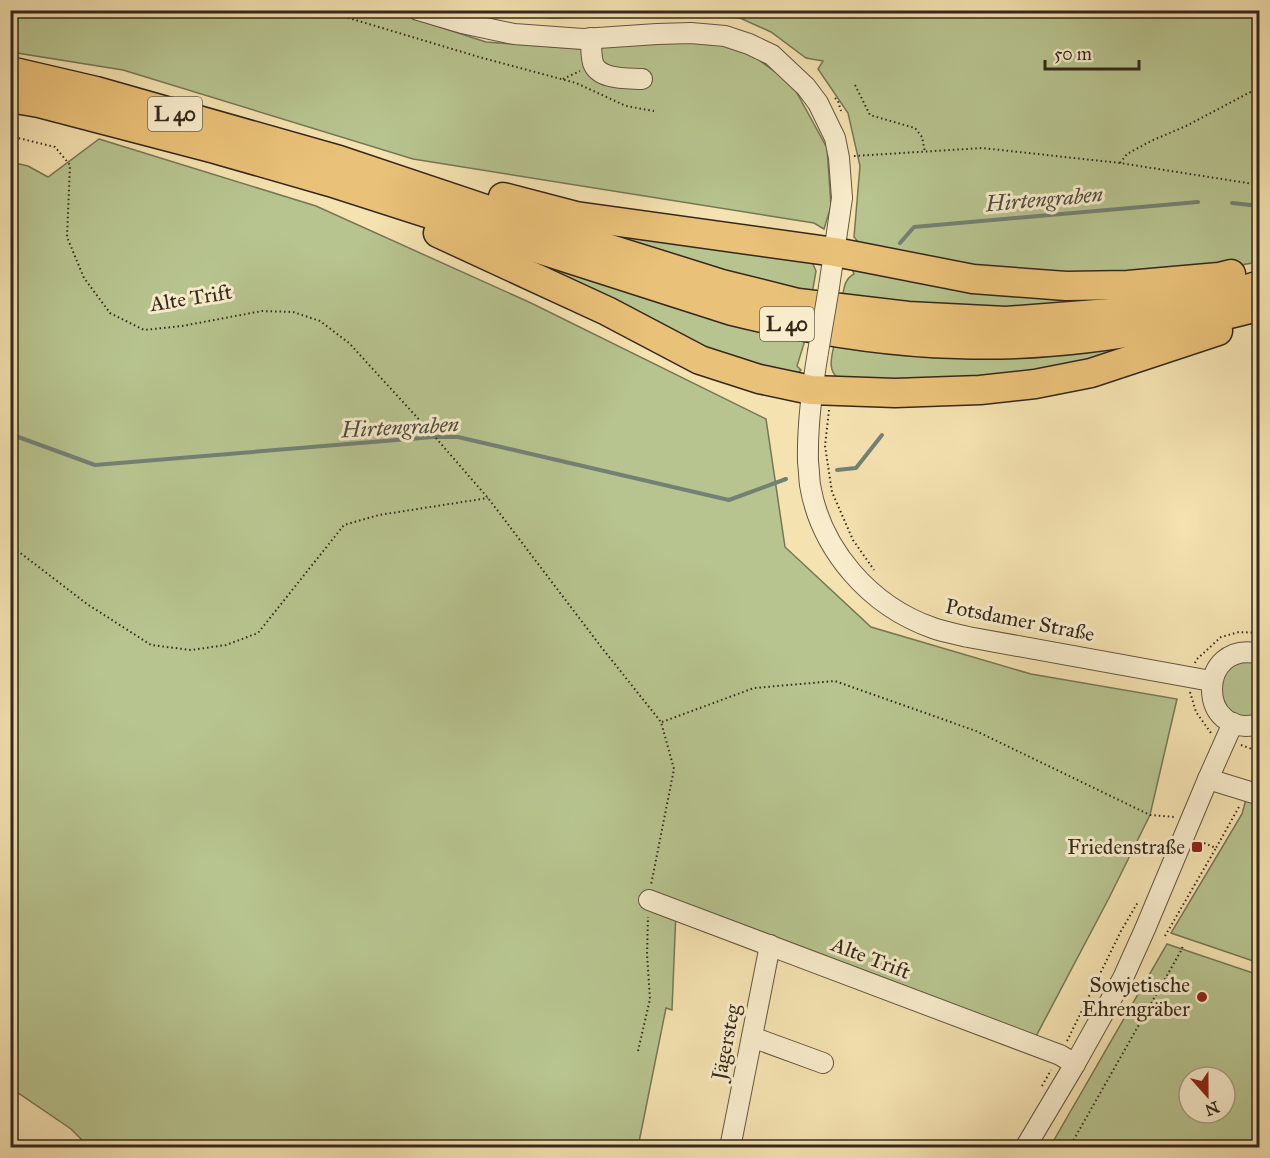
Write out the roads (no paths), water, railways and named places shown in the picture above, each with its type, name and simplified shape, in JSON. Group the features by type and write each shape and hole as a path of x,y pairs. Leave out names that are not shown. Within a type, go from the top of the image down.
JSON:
{"highway":[{"name":"L 40","path":"10,70 96,92 335,171 732,311 769,320 842,333 935,343 1018,344 1113,336 1226,315 1260,306"},
{"name":"L 40","path":"10,98 215,149 335,171 533,225 722,284 798,303 908,316 1006,321 1123,312 1260,285"},
{"path":"335,171 374,162 576,216 835,252 973,279 1066,286 1128,285 1219,277 1260,268"},
{"path":"335,171 375,205 607,311 700,360 759,379 821,391 895,393 980,390 1035,384 1091,373 1260,317"}],"street":[{"name":"Potsdamer Straße","path":"418,10 462,23 514,34 583,39 691,33 725,36 772,55 806,87 818,103 835,138 839,158 842,198 830,287 818,352 821,391 807,442 810,484 818,514 829,540 846,567 881,600 932,628 1211,681"},
{"path":"591,38 593,64 603,74 642,79"},
{"path":"1260,654 1246,652 1234,655 1216,670 1211,681 1213,702 1225,718 1245,726 1260,724"},
{"path":"1025,1148 1067,1059 1115,994 1233,723"},
{"path":"1208,778 1254,793"},
{"name":"Alte Trift","path":"649,900 1067,1059"},
{"name":"Jägersteg","path":"730,1148 770,945"},
{"path":"752,1037 823,1062"}],"waterway":[{"name":"Hirtengraben","path":"900,243 914,227 1198,202"},
{"name":"Hirtengraben","path":"1232,203 1260,206"},
{"name":"Hirtengraben","path":"10,434 95,465 433,437 458,437 729,500 786,479"},
{"name":"Hirtengraben","path":"837,470 856,468 882,435"}],"place":[{"name":"Friedenstraße","path":"1197,847"},
{"name":"Sowjetische Ehrengräber","path":"1202,997"}]}
